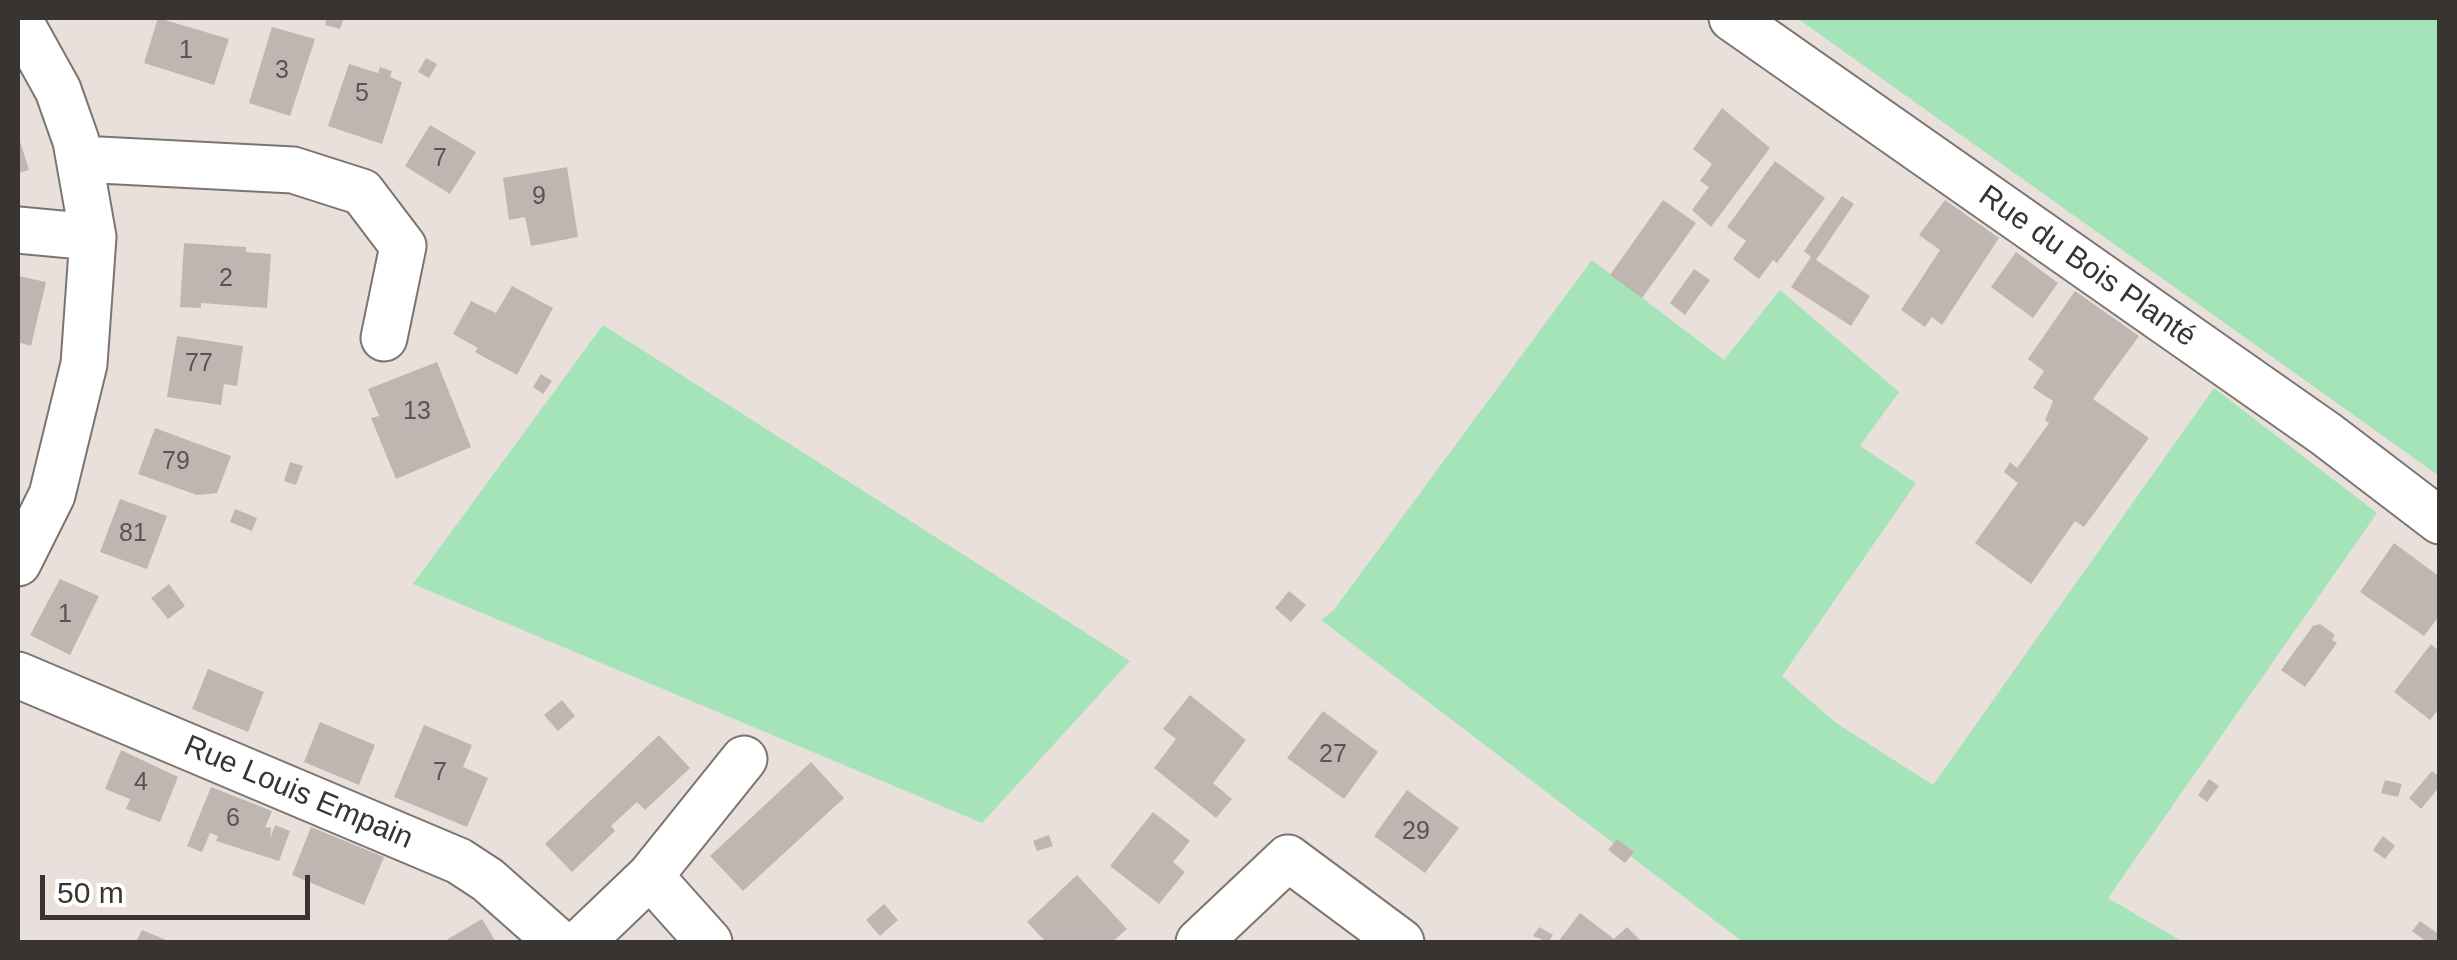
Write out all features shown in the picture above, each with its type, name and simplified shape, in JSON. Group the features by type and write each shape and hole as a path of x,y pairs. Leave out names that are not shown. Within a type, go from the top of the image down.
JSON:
{"street":[{"path":"18,18 58,90 80,159 93,237 84,364 52,495 18,564"},
{"name":"Rue du Bois Planté","path":"1732,18 2326,434 2440,520"},
{"path":"80,159 293,170 362,192 403,246 384,338"},
{"path":"18,230 93,237"},
{"name":"Rue Louis Empain","path":"18,676 459,861 488,880 558,942"},
{"path":"582,942 650,876 744,760"},
{"path":"1200,942 1288,858 1401,942"},
{"path":"650,876 708,942"}],"green space":[{"path":"1797,18 2439,18 2439,476"},
{"path":"1592,260 1724,360 1780,290 1899,392 1860,446 1916,483 1782,676 1836,723 1933,785 2214,388 2377,513 2108,898 2183,942 1743,942 1321,620 1333,611"},
{"path":"603,325 1130,661 982,823 413,584"}],"building":[{"path":"158,18 229,39 214,85 144,63"},
{"path":"327,18 344,18 340,29 325,25"},
{"path":"272,27 315,39 290,116 249,103"},
{"path":"426,58 437,64 429,78 418,72"},
{"path":"349,64 378,73 380,67 392,71 390,77 402,82 382,144 328,126"},
{"path":"1722,108 1770,148 1711,227 1692,210 1709,187 1700,181 1712,164 1693,149"},
{"path":"430,125 476,152 450,194 405,166"},
{"path":"18,135 29,170 18,173"},
{"path":"1775,161 1825,198 1777,263 1773,260 1759,279 1733,259 1746,241 1727,227"},
{"path":"567,167 578,237 531,246 525,217 509,220 503,178"},
{"path":"1842,196 1854,204 1816,260 1870,296 1851,326 1791,287 1811,257 1804,251"},
{"path":"1663,200 1696,223 1642,298 1610,275"},
{"path":"1945,200 1999,238 1942,325 1932,317 1925,327 1901,310 1940,250 1919,235"},
{"path":"184,243 246,247 246,252 271,254 267,308 201,303 201,308 180,307"},
{"path":"2016,252 2058,283 2033,318 1991,287"},
{"path":"1694,269 1710,280 1685,315 1670,303"},
{"path":"18,276 46,282 31,346 18,342"},
{"path":"512,286 553,308 517,375 475,352 478,348 453,334 471,301 496,313"},
{"path":"2075,291 2139,336 2093,399 2149,438 2084,527 2075,521 2031,584 1975,543 2018,483 2004,472 2010,462 2017,468 2049,423 2045,420 2053,401 2033,388 2044,371 2028,359"},
{"path":"177,336 243,346 237,386 224,384 221,405 167,397"},
{"path":"437,362 471,447 396,479 371,418 379,416 368,389"},
{"path":"541,374 552,381 543,394 533,387"},
{"path":"155,428 231,456 217,493 197,495 138,474"},
{"path":"290,462 303,466 296,485 284,481"},
{"path":"120,499 167,516 147,569 100,552"},
{"path":"235,509 257,518 252,531 230,522"},
{"path":"2394,543 2440,577 2440,615 2424,636 2360,592"},
{"path":"60,579 99,596 70,655 30,635"},
{"path":"169,584 185,606 168,619 151,598"},
{"path":"1289,591 1306,605 1291,622 1275,608"},
{"path":"2320,624 2335,635 2332,640 2337,643 2305,687 2281,670 2313,626"},
{"path":"2431,644 2440,652 2440,707 2430,720 2394,692"},
{"path":"208,669 264,692 248,732 192,709"},
{"path":"1190,695 1246,740 1213,783 1232,799 1216,818 1154,768 1176,739 1163,729"},
{"path":"562,700 575,716 558,731 544,715"},
{"path":"1323,711 1378,752 1344,799 1287,758"},
{"path":"320,722 375,745 359,785 304,762"},
{"path":"424,725 472,745 463,767 488,778 467,827 394,797"},
{"path":"659,735 690,768 645,810 637,802 611,826 615,831 572,872 545,844"},
{"path":"121,750 178,777 160,822 126,809 130,799 105,789"},
{"path":"811,762 844,798 743,891 710,856"},
{"path":"2432,771 2440,777 2440,786 2421,809 2409,798"},
{"path":"2209,779 2219,786 2207,802 2198,795"},
{"path":"2385,780 2402,784 2398,797 2381,793"},
{"path":"211,787 272,811 265,828 271,827 270,839 275,825 290,831 279,861 216,841 218,836 210,833 202,852 187,846"},
{"path":"1407,790 1459,828 1425,873 1374,836"},
{"path":"1153,812 1190,841 1173,862 1185,872 1159,904 1110,866"},
{"path":"311,827 384,857 364,905 292,875"},
{"path":"1049,835 1053,846 1037,851 1033,841"},
{"path":"2383,836 2395,846 2385,859 2373,850"},
{"path":"1617,839 1634,852 1625,863 1608,850"},
{"path":"1077,875 1127,929 1112,942 1046,942 1027,922"},
{"path":"884,904 898,920 880,936 866,920"},
{"path":"1580,913 1614,939 1627,927 1642,942 1558,942"},
{"path":"482,919 496,942 443,942"},
{"path":"2420,921 2440,935 2440,942 2427,942 2412,931"},
{"path":"1539,927 1553,935 1548,942 1533,936"},
{"path":"142,930 171,942 136,942"}]}
